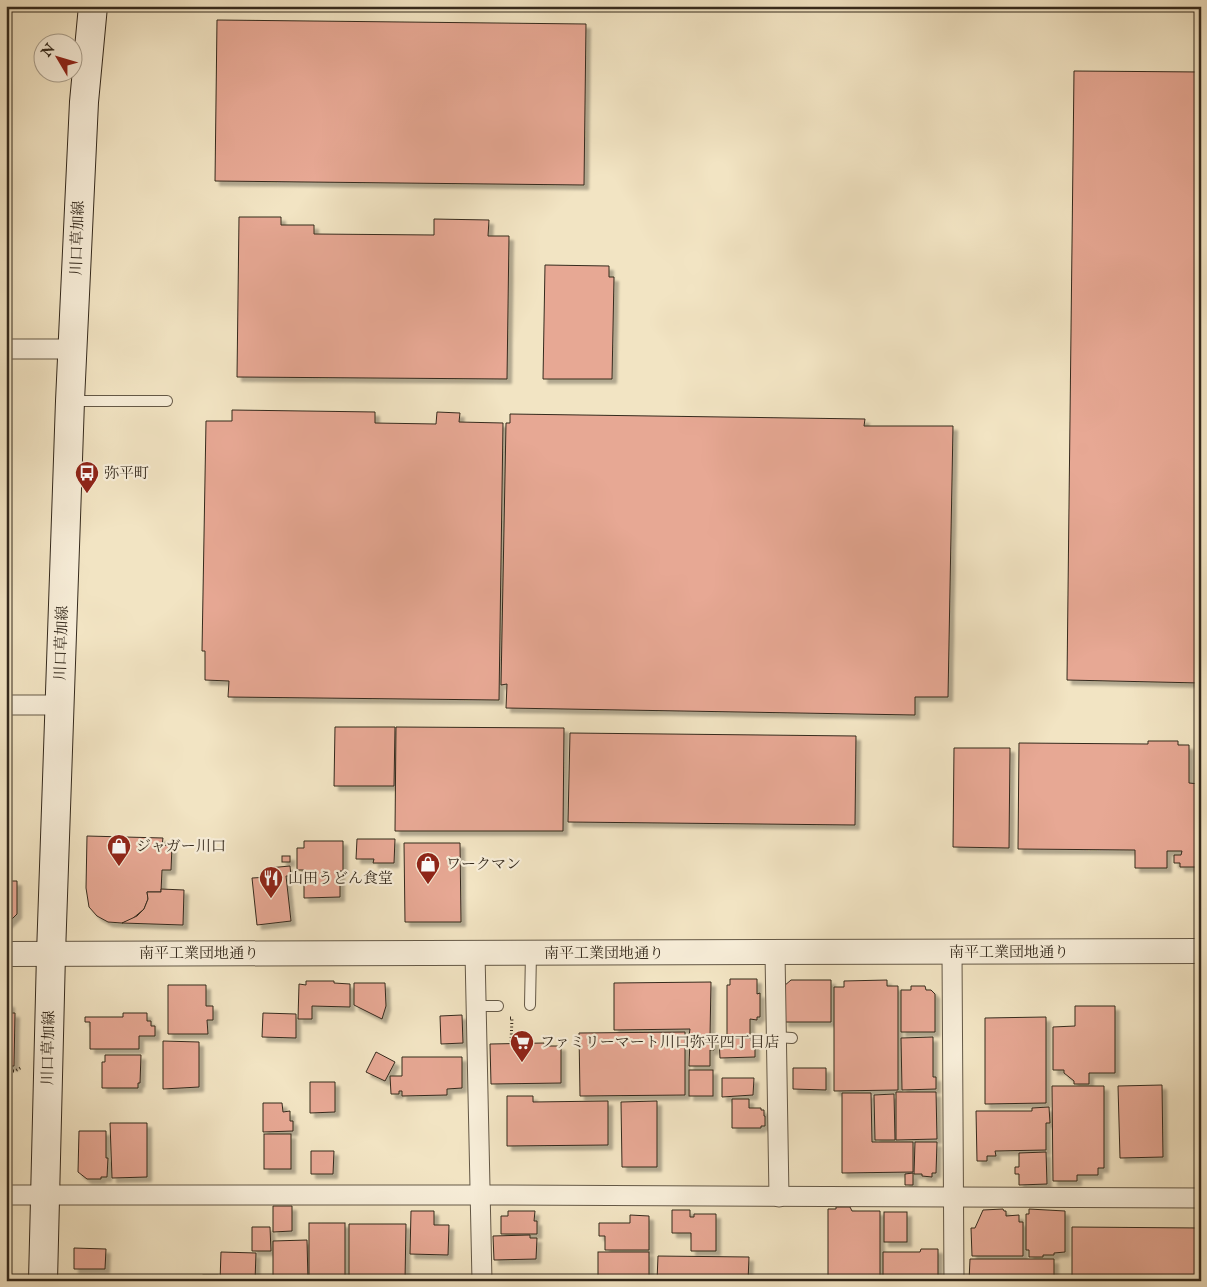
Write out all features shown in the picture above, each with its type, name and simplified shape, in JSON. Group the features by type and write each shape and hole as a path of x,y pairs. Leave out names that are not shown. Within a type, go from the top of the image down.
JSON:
{"main road":[{"name":"川口草加線","path":"43,1281 51,954 72,349 84,102 93,6"}],"street":[{"path":"6,350 72,349"},
{"path":"6,705 59,705"},
{"name":"南平工業団地通り","path":"6,954 1201,951"},
{"path":"475,953 482,1281"},
{"path":"775,953 784,1037 779,1197"},
{"path":"952,953 954,1281"},
{"path":"6,1195 481,1194 688,1190 779,1197 1201,1198"}],"lane":[{"path":"70,401 167,401"},
{"path":"530,1005 531,953"},
{"path":"476,1006 498,1006"}],"path":[{"path":"511,1043 512,1018"},
{"path":"6,1071 15,1070 23,1066"}],"building":[{"path":"217,20 586,24 584,185 215,181"},
{"path":"1074,71 1201,72 1201,683 1067,680"},
{"path":"239,217 281,217 281,225 314,225 314,234 434,235 434,219 489,220 488,236 509,236 507,379 237,377"},
{"path":"545,265 609,266 609,277 614,277 612,379 543,379"},
{"path":"232,410 375,412 375,423 436,424 437,412 460,413 459,422 503,423 499,700 228,697 229,681 205,680 205,651 202,651 206,421 232,421"},
{"path":"510,414 865,419 864,426 953,426 948,697 915,697 915,715 506,708 507,684 501,685 506,423 510,423"},
{"path":"335,727 395,727 394,786 334,786"},
{"path":"396,727 564,728 563,831 395,831"},
{"path":"570,733 856,736 855,825 568,822"},
{"path":"1148,741 1178,741 1178,745 1189,745 1189,783 1200,784 1199,851 1196,850 1197,855 1200,855 1200,867 1180,867 1180,863 1174,863 1174,855 1181,855 1182,851 1167,851 1167,868 1135,868 1135,850 1018,849 1019,743 1148,744"},
{"path":"954,748 1010,748 1009,848 953,847"},
{"path":"87,836 163,838 162,845 172,846 171,870 162,870 161,892 147,892 148,899 144,909 131,920 122,923 108,922 97,916 89,907 86,888"},
{"path":"357,839 395,839 394,863 373,863 374,859 356,859"},
{"path":"304,841 343,841 343,871 340,871 340,897 304,898 304,870 297,870 297,848 304,848"},
{"path":"404,843 460,843 461,922 405,922"},
{"path":"282,856 290,856 290,862 282,862"},
{"path":"290,866 291,876 286,876 291,921 257,925 252,878 269,877 268,868"},
{"path":"6,881 17,881 17,914 7,924"},
{"path":"161,889 184,890 183,925 122,923 137,916 144,909 148,899 147,892 161,892"},
{"path":"730,979 757,979 757,994 760,993 760,1017 757,1017 757,1020 750,1019 750,1035 727,1036 727,985 730,985"},
{"path":"791,980 831,980 831,1022 784,1022 784,986"},
{"path":"887,980 887,986 898,986 898,1090 834,1091 834,987 844,987 844,981"},
{"path":"306,981 334,981 334,983 350,984 350,1007 312,1006 312,1019 298,1019 299,984 306,985"},
{"path":"711,982 710,1036 689,1036 690,1029 614,1030 614,983"},
{"path":"354,983 385,983 386,1006 382,1019 354,1005"},
{"path":"168,985 206,985 206,1006 213,1006 213,1020 207,1020 208,1034 168,1034"},
{"path":"911,986 925,986 926,990 931,990 935,994 935,1032 901,1032 901,990 911,990"},
{"path":"6,1003 10,1003 10,1013 15,1013 14,1066 6,1066"},
{"path":"1075,1006 1115,1006 1115,1073 1089,1073 1089,1084 1074,1084 1074,1081 1064,1073 1064,1070 1053,1070 1053,1027 1075,1026"},
{"path":"123,1013 147,1013 147,1021 151,1021 151,1026 155,1026 155,1036 139,1036 139,1049 90,1049 90,1022 85,1022 85,1017 123,1017"},
{"path":"263,1013 296,1014 296,1038 262,1037"},
{"path":"462,1015 463,1043 441,1044 440,1016"},
{"path":"1046,1017 1046,1103 985,1104 985,1018"},
{"path":"685,1032 685,1095 580,1096 579,1033"},
{"path":"933,1037 933,1077 936,1077 936,1089 902,1090 901,1038"},
{"path":"751,1038 751,1041 755,1041 755,1057 720,1058 719,1039"},
{"path":"690,1040 714,1040 714,1050 710,1050 710,1066 689,1066"},
{"path":"163,1041 199,1042 199,1087 163,1089"},
{"path":"544,1043 544,1046 561,1046 561,1083 491,1084 490,1044"},
{"path":"376,1052 395,1062 385,1081 366,1072"},
{"path":"105,1055 141,1055 140,1083 138,1083 138,1088 102,1088 102,1062 105,1062"},
{"path":"402,1057 462,1057 462,1088 447,1089 447,1095 402,1096 402,1091 399,1091 399,1094 391,1094 390,1076 402,1076"},
{"path":"793,1068 826,1068 826,1090 793,1089"},
{"path":"689,1070 713,1070 713,1096 689,1096"},
{"path":"722,1078 754,1078 753,1095 722,1097"},
{"path":"310,1082 335,1082 335,1112 310,1113"},
{"path":"1162,1085 1163,1157 1120,1158 1118,1086"},
{"path":"1052,1086 1104,1086 1104,1168 1098,1168 1098,1175 1077,1175 1077,1181 1053,1181"},
{"path":"896,1092 936,1092 937,1139 896,1140"},
{"path":"842,1093 871,1093 872,1142 913,1142 913,1172 842,1173"},
{"path":"894,1094 895,1140 875,1140 874,1095"},
{"path":"507,1096 533,1096 533,1102 608,1101 608,1145 507,1146"},
{"path":"732,1099 749,1099 749,1108 761,1108 761,1110 764,1110 765,1126 761,1126 761,1128 732,1128"},
{"path":"657,1101 657,1167 622,1167 621,1102"},
{"path":"263,1103 282,1103 283,1112 290,1111 293,1131 263,1132"},
{"path":"1049,1107 1050,1123 1046,1123 1046,1150 995,1151 996,1156 987,1156 987,1161 977,1161 976,1111 1032,1111 1032,1108"},
{"path":"110,1123 147,1123 147,1177 112,1178"},
{"path":"79,1131 106,1131 107,1177 87,1179 78,1172"},
{"path":"264,1134 291,1134 291,1169 264,1169"},
{"path":"915,1142 937,1142 936,1173 932,1173 932,1177 914,1174"},
{"path":"311,1151 334,1151 333,1174 311,1174"},
{"path":"1046,1152 1047,1184 1019,1185 1019,1174 1015,1174 1015,1167 1019,1167 1019,1153"},
{"path":"913,1173 913,1185 905,1185 905,1174"},
{"path":"273,1206 292,1206 292,1231 273,1232"},
{"path":"836,1207 850,1207 852,1211 880,1211 880,1281 828,1281 828,1209 836,1209"},
{"path":"1003,1209 1006,1211 1006,1216 1019,1215 1019,1222 1023,1222 1023,1256 972,1256 971,1228 975,1228 983,1210"},
{"path":"1029,1209 1065,1211 1065,1252 1043,1255 1043,1257 1029,1257 1029,1250 1026,1250 1026,1214 1029,1214"},
{"path":"672,1210 690,1210 690,1217 694,1217 694,1214 716,1214 716,1251 691,1251 691,1233 672,1233"},
{"path":"411,1211 434,1211 434,1225 449,1225 448,1255 410,1254"},
{"path":"508,1211 535,1211 534,1221 537,1221 537,1234 501,1234 501,1216 508,1216"},
{"path":"884,1212 907,1212 907,1242 884,1242"},
{"path":"630,1215 649,1216 649,1250 605,1250 605,1236 599,1236 599,1223 630,1223"},
{"path":"309,1223 345,1223 345,1281 309,1281"},
{"path":"349,1224 406,1224 405,1281 349,1281"},
{"path":"252,1227 270,1227 271,1251 252,1251"},
{"path":"1072,1227 1201,1228 1201,1281 1072,1281"},
{"path":"530,1235 530,1238 537,1238 536,1259 494,1260 493,1236"},
{"path":"307,1240 308,1281 273,1281 273,1241"},
{"path":"74,1248 106,1249 105,1269 74,1269"},
{"path":"921,1249 938,1249 938,1281 883,1281 883,1252 920,1252"},
{"path":"221,1252 256,1253 255,1281 220,1281"},
{"path":"598,1252 649,1252 649,1281 598,1281"},
{"path":"658,1256 749,1257 748,1281 657,1281"},
{"path":"970,1259 1054,1259 1054,1281 969,1281"},
{"path":"203,1275 218,1275 218,1281 203,1281"}],"place":[{"name":"弥平町","path":"87,494"},
{"name":"ジャガー川口","path":"119,867"},
{"name":"ワークマン","path":"428,885"},
{"name":"山田うどん食堂","path":"271,899"},
{"name":"ファミリーマート川口弥平四丁目店","path":"522,1063"}]}
